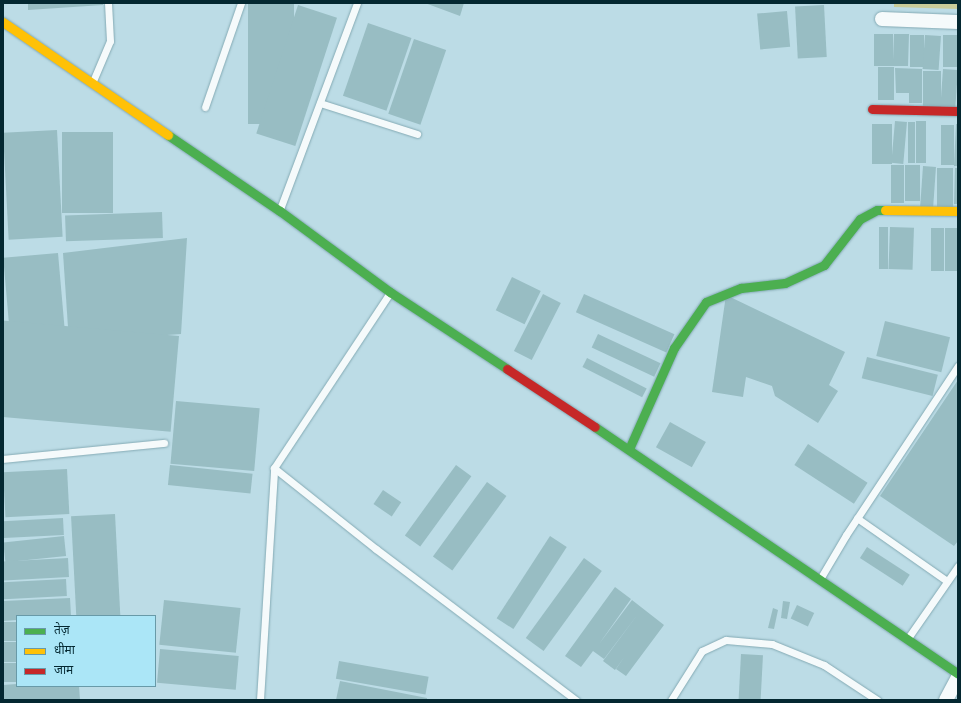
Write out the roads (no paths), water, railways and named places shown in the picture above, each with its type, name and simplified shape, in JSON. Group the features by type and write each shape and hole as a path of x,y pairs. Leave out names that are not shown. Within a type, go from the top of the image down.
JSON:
{"street":[{"path":"882,19 958,22"},
{"path":"3,22 280,211 390,292 629,449 907,639 958,676 946,700"},
{"path":"872,109 958,111"},
{"path":"629,449 674,348 706,302 742,288 785,283 824,265 860,219 877,210 958,211"}],"lane":[{"path":"92,83 110,42 108,3"},
{"path":"205,107 241,3"},
{"path":"280,211 320,103 354,4"},
{"path":"320,103 417,134"},
{"path":"260,700 274,468 390,292"},
{"path":"820,579 857,518 958,366"},
{"path":"3,460 164,443"},
{"path":"274,468 376,549 576,700"},
{"path":"857,518 947,582"},
{"path":"907,639 958,566"},
{"path":"671,700 682,678 702,651 726,640 772,644 824,665 878,700"}]}
